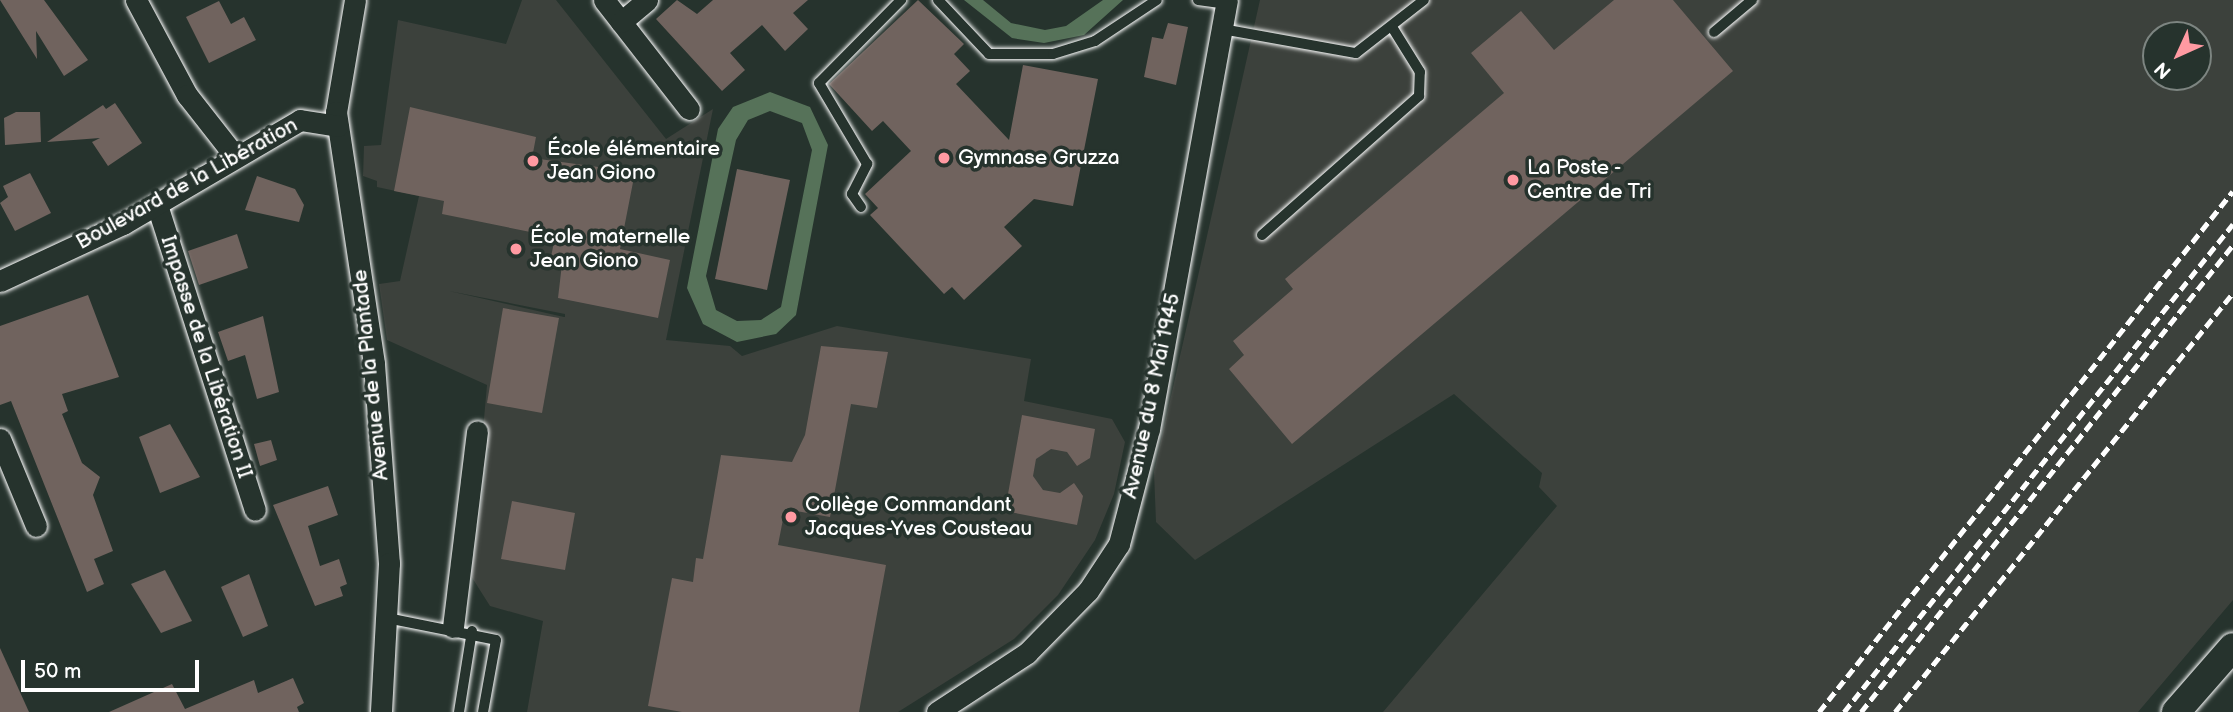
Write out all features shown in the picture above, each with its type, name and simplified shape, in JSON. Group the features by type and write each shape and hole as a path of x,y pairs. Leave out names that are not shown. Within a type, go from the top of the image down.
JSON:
{"main road":[{"path":"2176,712 2233,647"}],"street":[{"path":"136,0 187,95 234,155"},
{"name":"Avenue de la Plantade","path":"355,0 338,126 374,364 387,618 382,712"},
{"path":"604,0 689,109"},
{"path":"621,22 647,0"},
{"name":"Avenue du 8 Mai 1945","path":"937,712 1027,653 1088,591 1119,544 1149,429 1227,2"},
{"name":"Boulevard de la Libération","path":"0,281 157,205 234,155 300,120 338,126"},
{"name":"Impasse de la Libération II","path":"157,205 255,510"},
{"path":"462,629 477,430"},
{"path":"0,439 36,526"}],"lane":[{"path":"861,207 852,194 867,164 819,83 901,0"},
{"path":"938,0 989,54 1053,54 1095,41 1157,0"},
{"path":"1198,0 1227,2"},
{"path":"1222,29 1342,54 1368,47 1424,0"},
{"path":"1714,32 1752,0"},
{"path":"1262,235 1419,96 1420,72 1392,27"},
{"path":"387,618 462,629 496,640 483,712"},
{"path":"459,712 462,629"}],"shaded area":[{"name":"Collège Commandant Jacques-Yves Cousteau","path":"522,0 556,0 666,139 713,109 666,340 730,346 742,356 837,326 1031,359 1024,401 1112,419 1125,442 1114,494 1095,540 1058,595 1014,639 898,712 527,712 543,621 490,606 471,576 489,449 482,441 487,385 387,340 379,284 400,281 419,196 377,187 377,181 363,176 364,146 381,145 398,20 506,44","holes":["449,291 565,314 564,317"]},
{"path":"1260,0 2233,0 2233,600 2138,712 1383,712 1557,506 1539,487 1542,473 1454,394 1195,560 1156,522 1154,472"}],"green space":[{"path":"964,0 983,0 1011,23 1045,30 1066,26 1103,0 1123,0 1084,35 1044,43 1012,38"},
{"path":"770,92 810,107 828,145 796,315 776,334 737,342 703,324 687,288 718,129 733,107","holes":["770,111 802,123 812,150 781,307 761,320 737,321 716,310 706,276 736,140 748,120"]}],"building":[{"path":"0,0 44,0 88,60 64,76 36,31 37,59"},
{"path":"677,0 697,14 713,0 808,0 793,13 808,29 785,51 762,25 730,53 745,70 722,91 656,19"},
{"name":"Gymnase Gruzza","path":"918,0 964,44 954,54 970,71 956,84 1009,140 1023,65 1098,79 1073,206 1034,199 1004,227 1022,246 964,300 952,287 944,294 870,215 878,208 865,194 911,151 883,121 872,131 829,84"},
{"name":"La Poste - Centre de Tri","path":"1614,0 1673,0 1733,71 1292,444 1229,369 1244,355 1233,341 1293,289 1285,279 1504,93 1471,53 1521,11 1554,50"},
{"path":"219,1 231,24 244,17 256,40 209,63 186,17"},
{"path":"1168,23 1188,27 1176,85 1144,77 1152,37 1163,39"},
{"path":"115,103 142,143 108,166 92,142 100,138 47,142 103,105 106,109"},
{"path":"410,107 536,137 532,158 635,172 620,249 670,260 658,318 558,298 562,264 550,262 555,237 442,214 444,201 394,191"},
{"path":"16,112 40,112 41,142 5,145 4,118"},
{"path":"737,169 790,180 767,290 715,279"},
{"path":"30,173 51,213 15,231 0,203 8,197 3,186"},
{"path":"257,176 295,189 304,205 299,222 245,210"},
{"path":"237,234 248,268 199,285 188,251"},
{"path":"88,295 119,377 62,394 68,411 62,414 82,463 100,477 93,495 113,551 94,559 104,584 87,592 11,401 0,405 0,326"},
{"path":"503,308 559,318 542,413 487,403"},
{"path":"263,316 279,392 257,399 245,355 228,361 218,332"},
{"path":"821,346 888,352 877,408 851,404 830,517 785,509 778,545 886,565 859,712 682,712 648,706 672,578 693,582 696,558 703,559 721,455 792,462 805,435"},
{"path":"1022,415 1095,429 1090,458 1077,466 1067,452 1051,449 1036,459 1033,476 1043,490 1060,493 1074,483 1083,496 1077,525 1005,511"},
{"path":"170,424 200,477 160,493 139,437"},
{"path":"271,440 277,460 260,466 254,444"},
{"path":"328,486 338,515 308,526 320,566 339,559 347,584 340,587 343,596 315,606 273,505"},
{"path":"512,501 575,513 565,570 501,559"},
{"path":"165,570 192,621 161,633 131,584"},
{"path":"249,574 268,626 243,637 221,587"},
{"path":"0,648 29,712 0,712"},
{"path":"293,678 304,703 297,707 299,712 109,712 172,684 185,709 254,680 258,693"}],"railway":[{"path":"1819,712 2233,191"},
{"path":"1844,712 2233,224"},
{"path":"1861,712 2233,245"},
{"path":"1895,712 2233,293"}],"place":[{"name":"Gymnase Gruzza","path":"944,158"},
{"name":"École élémentaire Jean Giono","path":"533,161"},
{"name":"La Poste - Centre de Tri","path":"1513,180"},
{"name":"École maternelle Jean Giono","path":"516,249"},
{"name":"Collège Commandant Jacques-Yves Cousteau","path":"791,517"}]}
